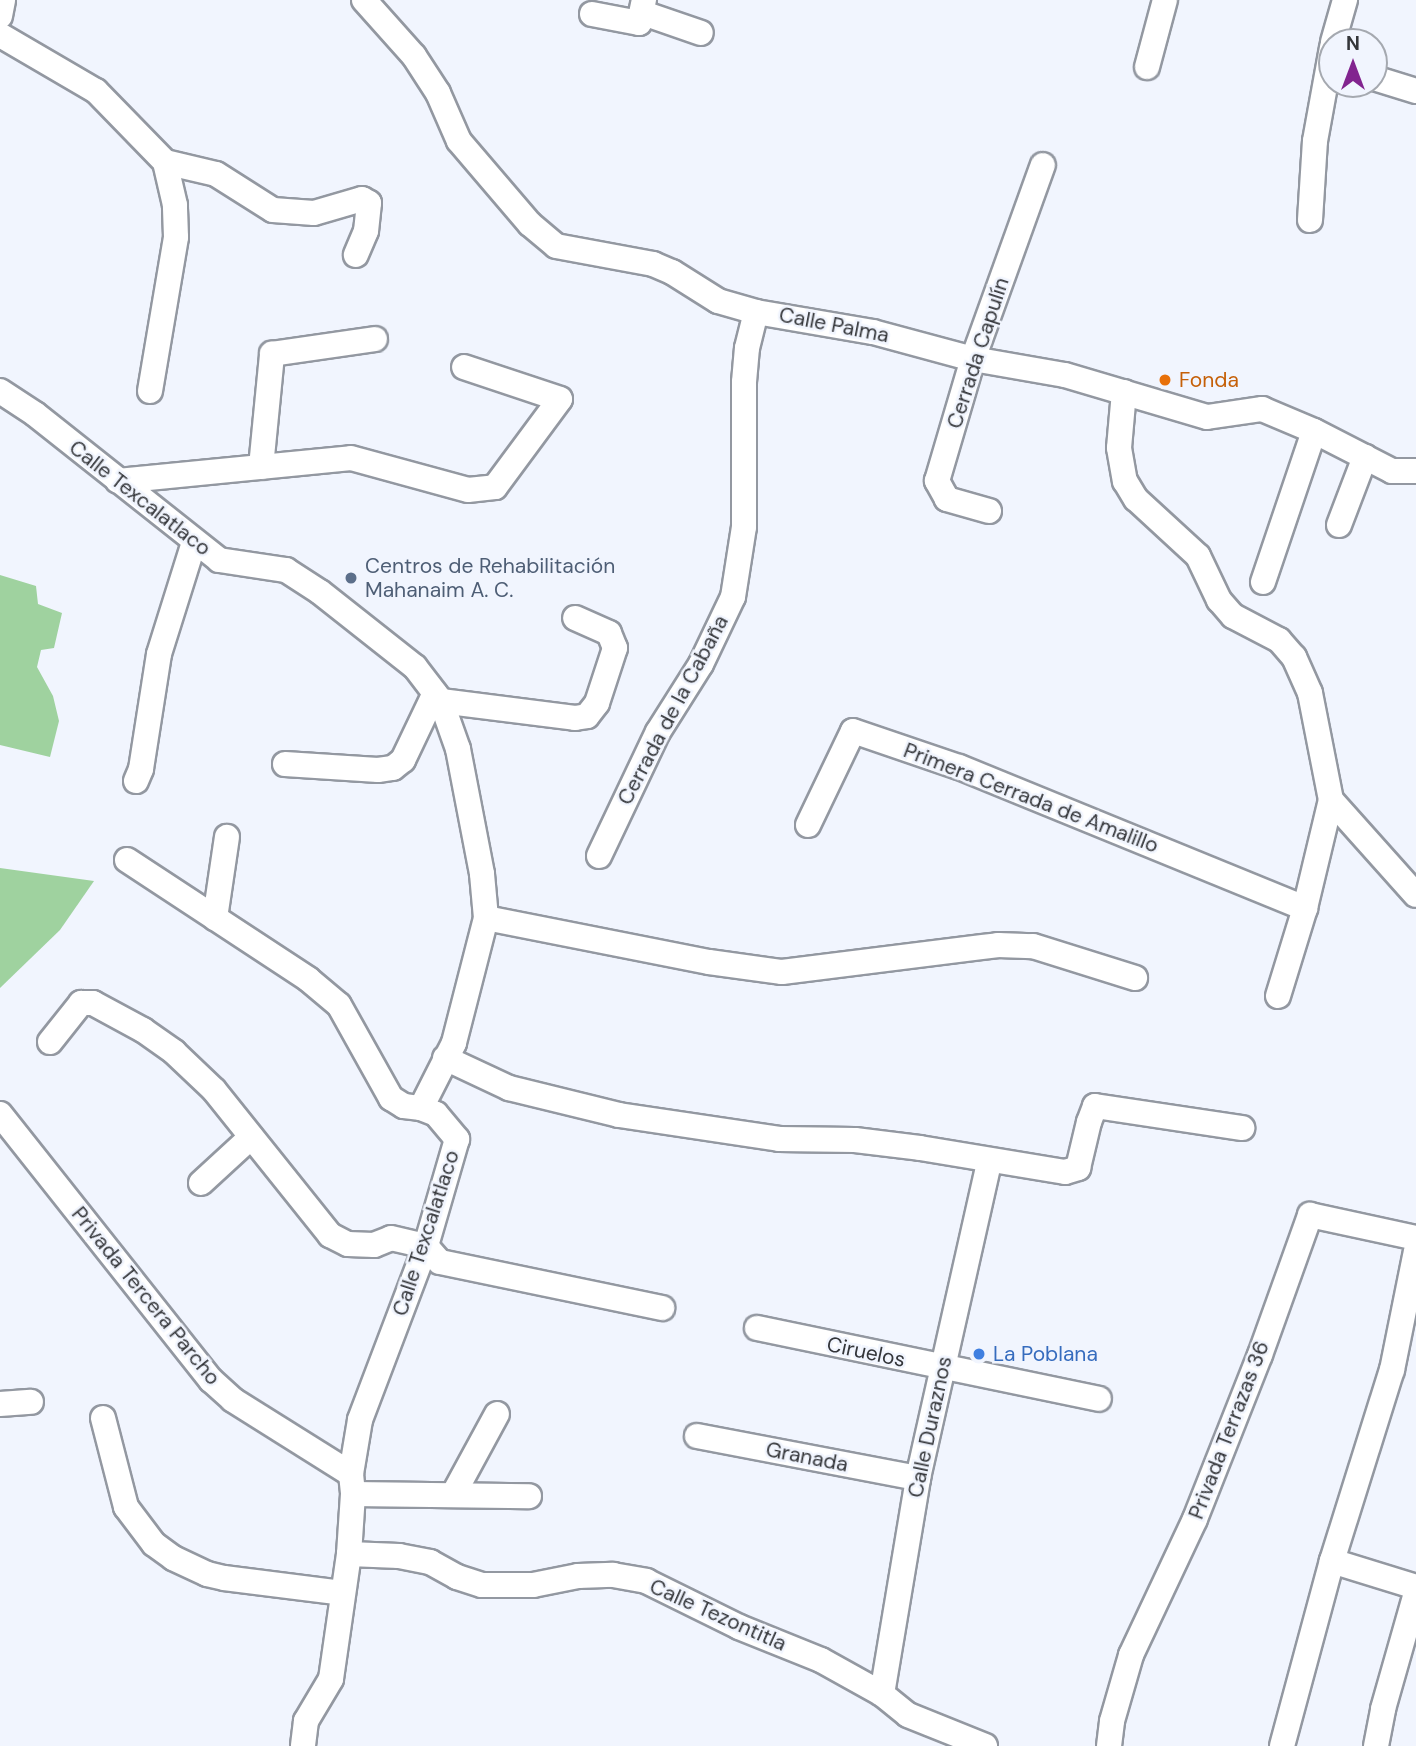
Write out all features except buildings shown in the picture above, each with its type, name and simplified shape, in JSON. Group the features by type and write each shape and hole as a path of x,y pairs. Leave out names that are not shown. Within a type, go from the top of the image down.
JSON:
{"street":[{"path":"0,16 3,0"},
{"name":"Calle Palma","path":"364,0 414,56 438,93 458,141 540,234 556,246 653,264 673,272 718,301 757,312 873,332 973,359 1065,376 1207,417 1262,409 1314,431 1392,471 1414,474"},
{"path":"1147,67 1166,0"},
{"path":"1338,28 1345,0"},
{"path":"592,14 642,12 701,33"},
{"path":"0,35 96,91 165,162 175,205 176,237 150,391"},
{"path":"1388,82 1416,91"},
{"path":"1310,220 1315,141 1323,98"},
{"path":"165,162 216,174 273,210 314,213 362,199 369,203 366,232 356,255"},
{"name":"Cerrada Capulín","path":"989,510 947,499 937,481 973,359 1043,165"},
{"name":"Cerrada de la Cabaña","path":"599,856 658,732 701,664 733,597 744,527 744,382 747,348 757,312"},
{"path":"261,467 272,354 374,339"},
{"path":"118,481 351,458 468,490 495,487 561,400 464,367"},
{"name":"Calle Texcalatlaco","path":"0,391 35,414 219,560 286,570 320,592 415,667 438,697 458,749 482,874 486,918 454,1043 444,1058 421,1108 436,1114 457,1139 426,1246 360,1420 352,1484 349,1554 331,1679 306,1721 303,1746"},
{"path":"1124,392 1119,448 1125,481 1136,499 1198,556 1219,600 1233,617 1279,640 1294,657 1310,693 1331,800 1305,908 1279,996"},
{"path":"1263,582 1314,431"},
{"path":"1339,525 1365,457"},
{"path":"136,781 141,769 159,653 194,542"},
{"path":"285,764 378,770 393,768 402,760 438,697 575,718 587,716 597,703 615,648 609,633 575,618"},
{"name":"Primera Cerrada de Amalillo","path":"808,825 853,731 959,767 1305,908"},
{"path":"1331,800 1416,895"},
{"path":"215,918 227,837"},
{"path":"127,860 308,979 339,1005 391,1097 404,1106 421,1108"},
{"path":"486,918 709,962 782,972 998,945 1021,945 1033,946 1135,978"},
{"path":"50,1042 81,1003 104,1008 174,1052 214,1090 330,1235 361,1246 391,1238 426,1246 440,1262 662,1308"},
{"path":"444,1058 509,1088 619,1115 779,1139 855,1140 920,1147 989,1162 1065,1172 1078,1168 1096,1106 1242,1128"},
{"name":"Privada Tercera Parcho","path":"0,1114 211,1380 233,1400 352,1484"},
{"path":"201,1183 251,1137"},
{"name":"Calle Duraznos","path":"882,1694 918,1478 989,1162"},
{"name":"Privada Terrazas 36","path":"1109,1746 1112,1721 1131,1655 1195,1519 1260,1355 1310,1215 1416,1238"},
{"path":"1282,1746 1332,1561 1392,1370 1416,1251"},
{"name":"Ciruelos","path":"757,1328 1099,1399"},
{"path":"0,1404 31,1402"},
{"path":"453,1494 497,1414"},
{"path":"103,1418 126,1507 154,1544 173,1558 207,1574 243,1582 342,1593"},
{"name":"Granada","path":"697,1436 918,1478"},
{"path":"352,1484 453,1494 529,1496"},
{"name":"Calle Tezontitla","path":"349,1554 399,1556 430,1562 457,1577 482,1585 533,1585 578,1576 612,1576 646,1581 739,1627 821,1660 882,1694 908,1715 985,1746"},
{"path":"1332,1561 1416,1587"},
{"path":"1376,1746 1383,1709 1416,1593"}],"green space":[{"path":"0,575 36,586 38,604 62,613 54,648 41,650 37,667 53,696 59,721 50,757 0,745"},
{"path":"0,868 94,881 60,930 0,988"}],"place":[{"name":"Fonda","path":"1165,380"},
{"name":"Centros de Rehabilitación Mahanaim A. C.","path":"351,578"},
{"name":"La Poblana","path":"979,1354"}]}
